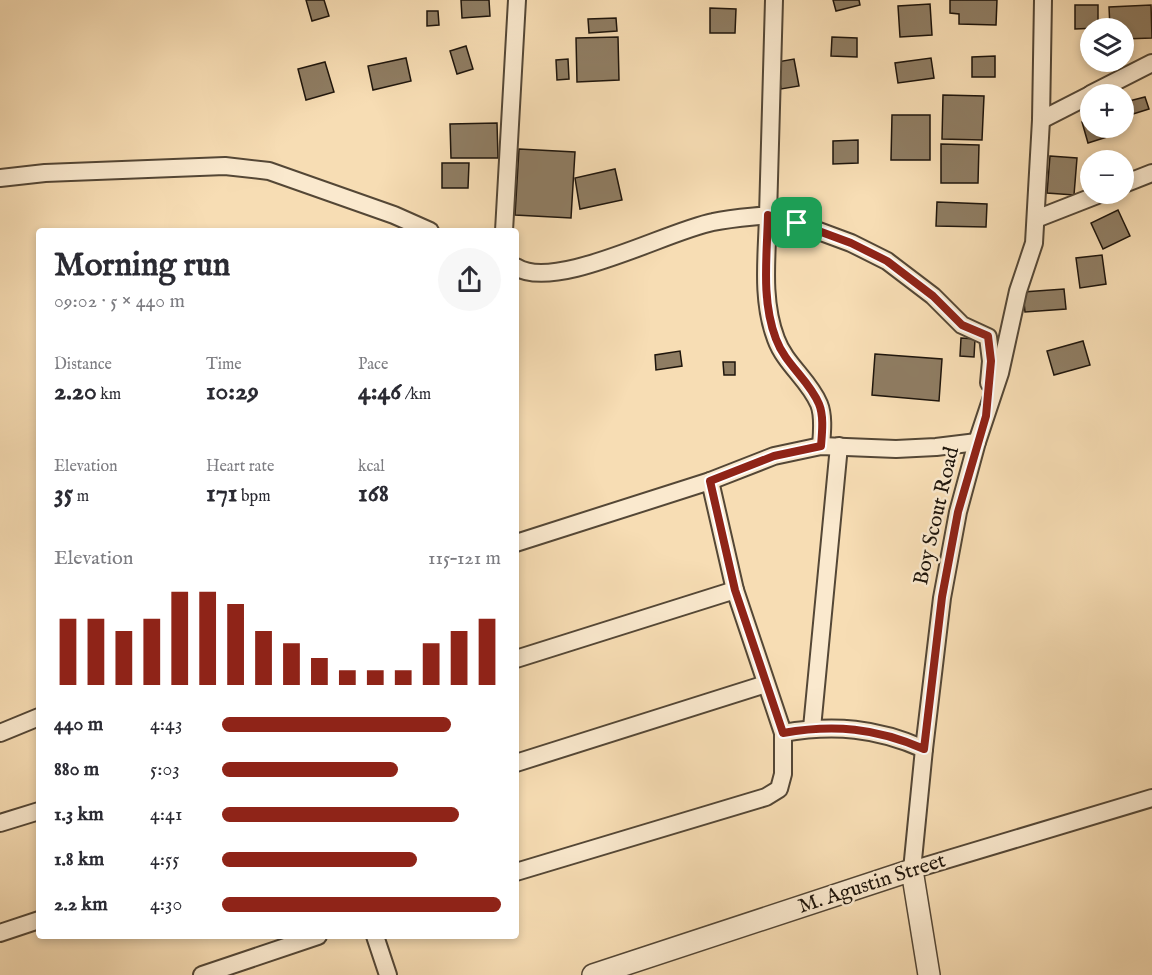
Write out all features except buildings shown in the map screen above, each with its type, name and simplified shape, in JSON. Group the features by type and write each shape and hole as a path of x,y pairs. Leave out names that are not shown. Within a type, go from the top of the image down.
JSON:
{"street":[{"path":"504,228 516,0"},
{"path":"774,0 766,267 768,315 777,342 820,406 821,446"},
{"name":"Boy Scout Road","path":"912,870 942,597 958,512 977,442 1000,373 1018,291 1034,243 1041,120 1043,0"},
{"path":"1112,84 1152,63"},
{"path":"1041,120 1080,100"},
{"path":"0,178 45,173 225,166 269,171 384,211 423,228"},
{"path":"1134,180 1152,173"},
{"path":"1036,219 1080,202"},
{"path":"519,269 525,273 550,274 582,266 712,222 768,215 797,223 851,243 887,261 933,296 962,325 988,336 991,361 986,416"},
{"path":"519,542 710,481 774,456 821,446 896,449 977,442"},
{"path":"812,728 839,446"},
{"path":"519,871 766,797 779,789 783,774 783,733 735,590 710,481"},
{"path":"519,657 735,590"},
{"path":"519,762 766,684"},
{"path":"0,733 36,718"},
{"path":"783,733 812,728 871,730 899,738 924,749"},
{"name":"M. Agustin Street","path":"593,975 912,870 1152,798"},
{"path":"0,823 36,812"},
{"path":"912,870 929,975"},
{"path":"0,933 36,921"},
{"path":"202,975 309,939"},
{"path":"376,939 388,975"}],"route":[{"path":"768,215 797,223 851,243 887,261 933,296 962,325 988,336 991,361 986,416 958,512 942,597 924,749 899,738 871,730 812,728 783,733 735,590 710,481 774,456 821,446 820,406 777,342 768,315 766,267 768,215"}]}
